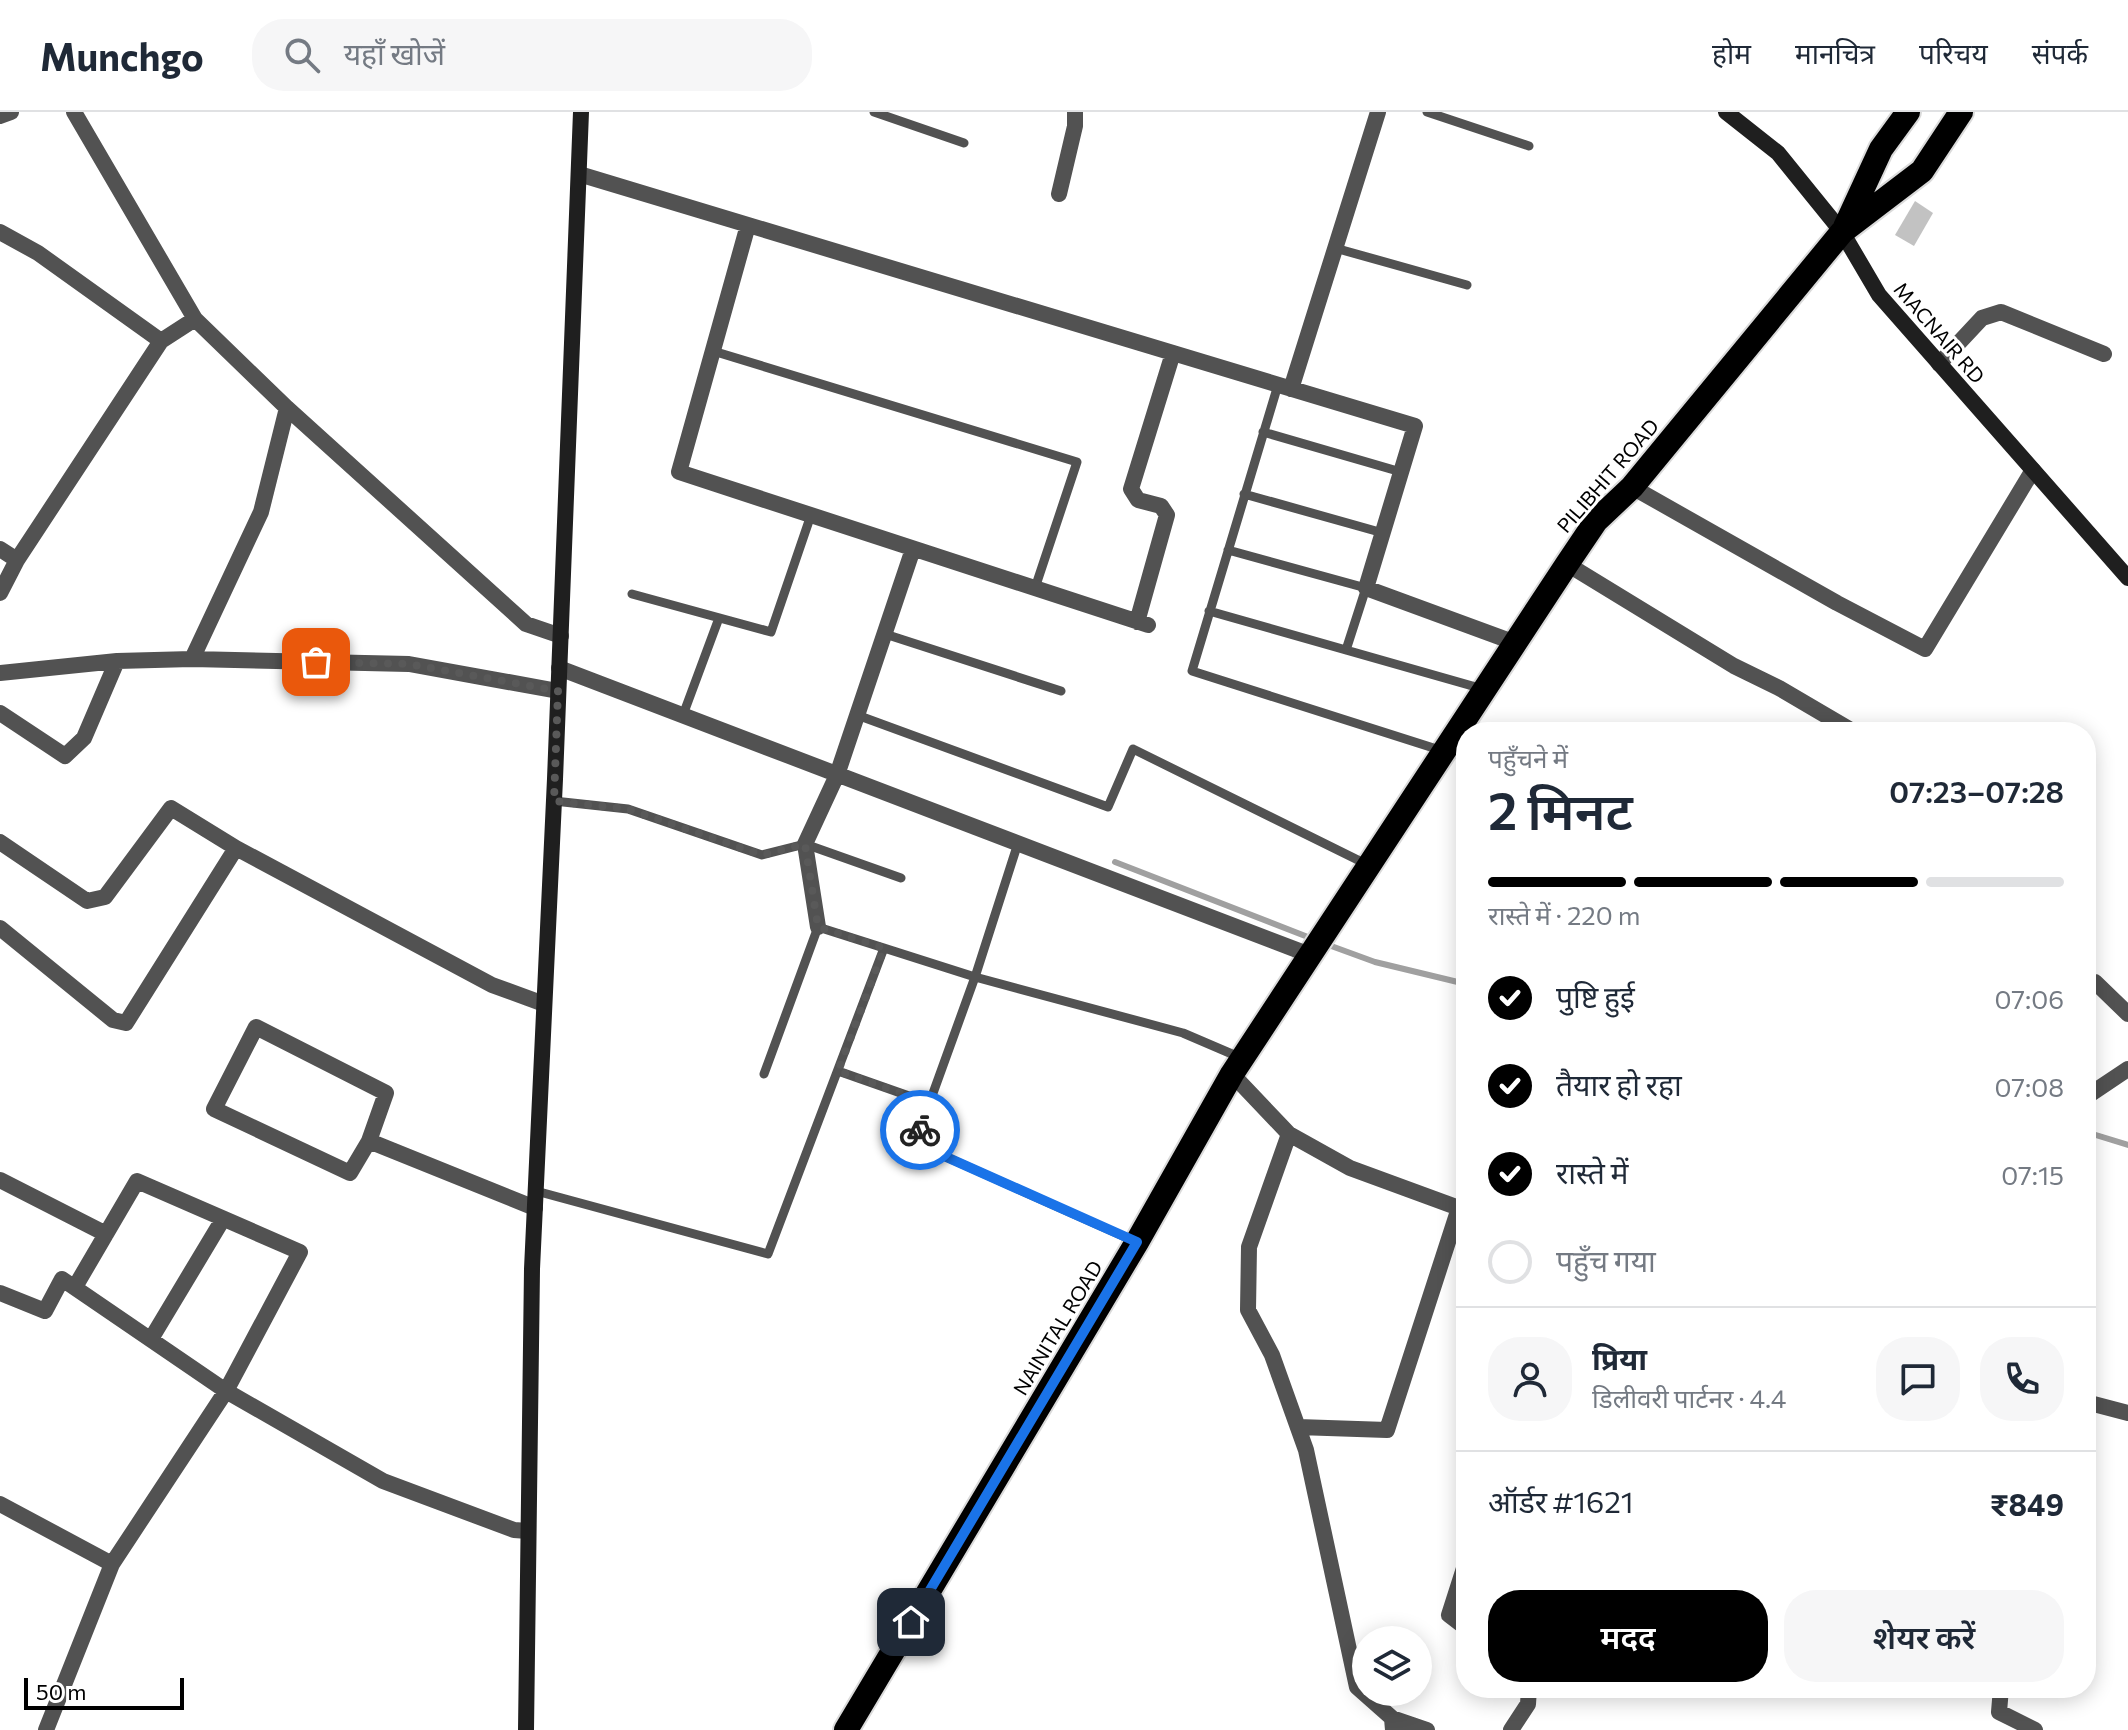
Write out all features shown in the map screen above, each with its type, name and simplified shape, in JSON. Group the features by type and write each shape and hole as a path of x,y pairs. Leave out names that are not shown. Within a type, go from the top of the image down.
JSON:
{"highway":[{"path":"1842,232 1881,149 1908,112"},
{"name":"PILIBHIT ROAD","path":"1462,722 1596,521 1632,487 1842,232 1922,171 1961,112"},
{"name":"PILIBHIT ROAD","path":"1315,946 1456,731"},
{"name":"NAINITAL ROAD","path":"846,1730 1137,1242 1237,1066 1315,946"}],"main road":[{"path":"526,1730 535,1200 581,112"},
{"name":"MACNAIR RD","path":"1726,112 1778,153 1842,232 1879,295 2128,578"}],"street":[{"path":"0,116 11,112"},
{"path":"74,112 195,319 287,408 526,624 561,636"},
{"path":"1059,194 1075,126 1075,112"},
{"path":"1284,387 1335,248 1378,112"},
{"path":"579,174 1415,426 1366,588 1513,642"},
{"path":"748,225 679,472 1143,624 1167,515 1161,506 1138,500 1131,489 1173,353"},
{"path":"0,232 38,253 161,341"},
{"path":"1939,364 1982,318 2001,312 2104,354"},
{"path":"0,593 17,560 161,341 195,319"},
{"path":"192,659 261,512 287,408"},
{"path":"1632,487 1925,649 2033,470"},
{"path":"0,549 17,560"},
{"path":"818,927 805,844 837,775 913,549"},
{"path":"1567,564 1734,666 1837,722"},
{"path":"0,673 117,661 192,659 409,664 558,691"},
{"path":"0,713 65,756 84,738 117,661"},
{"path":"559,668 1018,843 1315,946"},
{"path":"0,842 87,901 105,897 171,808 236,848 492,985 544,1004"},
{"path":"0,928 113,1020 126,1023 236,848"},
{"path":"2096,983 2128,1014"},
{"path":"256,1027 386,1093 369,1141 350,1173 214,1109 256,1027"},
{"path":"1237,1066 1289,1134 1350,1168 1456,1204"},
{"path":"2096,1090 2128,1069"},
{"path":"1289,1134 1249,1247 1248,1310 1272,1355 1306,1450 1357,1687 1393,1724 1427,1730"},
{"path":"369,1141 535,1200"},
{"path":"0,1180 106,1234"},
{"path":"46,1730 112,1564 226,1391 300,1252 137,1181 75,1287"},
{"path":"151,1339 223,1219"},
{"path":"1298,1427 1387,1430 1456,1224"},
{"path":"0,1293 45,1311 62,1279 226,1391 383,1481 514,1530 528,1531"},
{"path":"2096,1405 2128,1413"},
{"path":"0,1504 112,1564"},
{"path":"1456,1593 1449,1615 1456,1620"},
{"path":"1511,1730 1528,1704 1528,1698"},
{"path":"2000,1698 1999,1712 2035,1730"}],"lane":[{"path":"874,112 964,143"},
{"path":"1427,112 1529,146"},
{"path":"1335,248 1467,285"},
{"path":"713,351 1077,462 1035,588"},
{"path":"1284,387 1263,432 1192,671 1443,751"},
{"path":"1263,432 1401,472"},
{"path":"1244,494 1383,533"},
{"path":"632,594 771,632 811,515"},
{"path":"1228,550 1366,588 1346,650"},
{"path":"1209,611 1483,689"},
{"path":"683,715 719,618"},
{"path":"885,634 1061,691"},
{"path":"857,715 1108,807 1133,749 1368,865"},
{"path":"554,801 628,809 762,855 805,844 901,878"},
{"path":"1018,843 975,977 915,1143 1137,1242"},
{"path":"764,1074 818,927 975,977 1183,1033 1237,1066"},
{"path":"535,1200 768,1254 884,948"},
{"path":"838,1071 929,1103"}],"building":[{"path":"1915,201 1933,213 1914,246 1895,235"}],"waterway":[{"path":"1115,862 1313,939"},
{"path":"1323,943 1375,962 1456,982"},
{"path":"2096,1135 2128,1145"}],"way so far":[{"path":"316,662 409,664 558,691 554,801 628,809 762,855 805,844 818,927 884,948 838,1071 929,1103 920,1130"}],"route":[{"path":"911,1622 1137,1242 915,1143 920,1130"}]}
